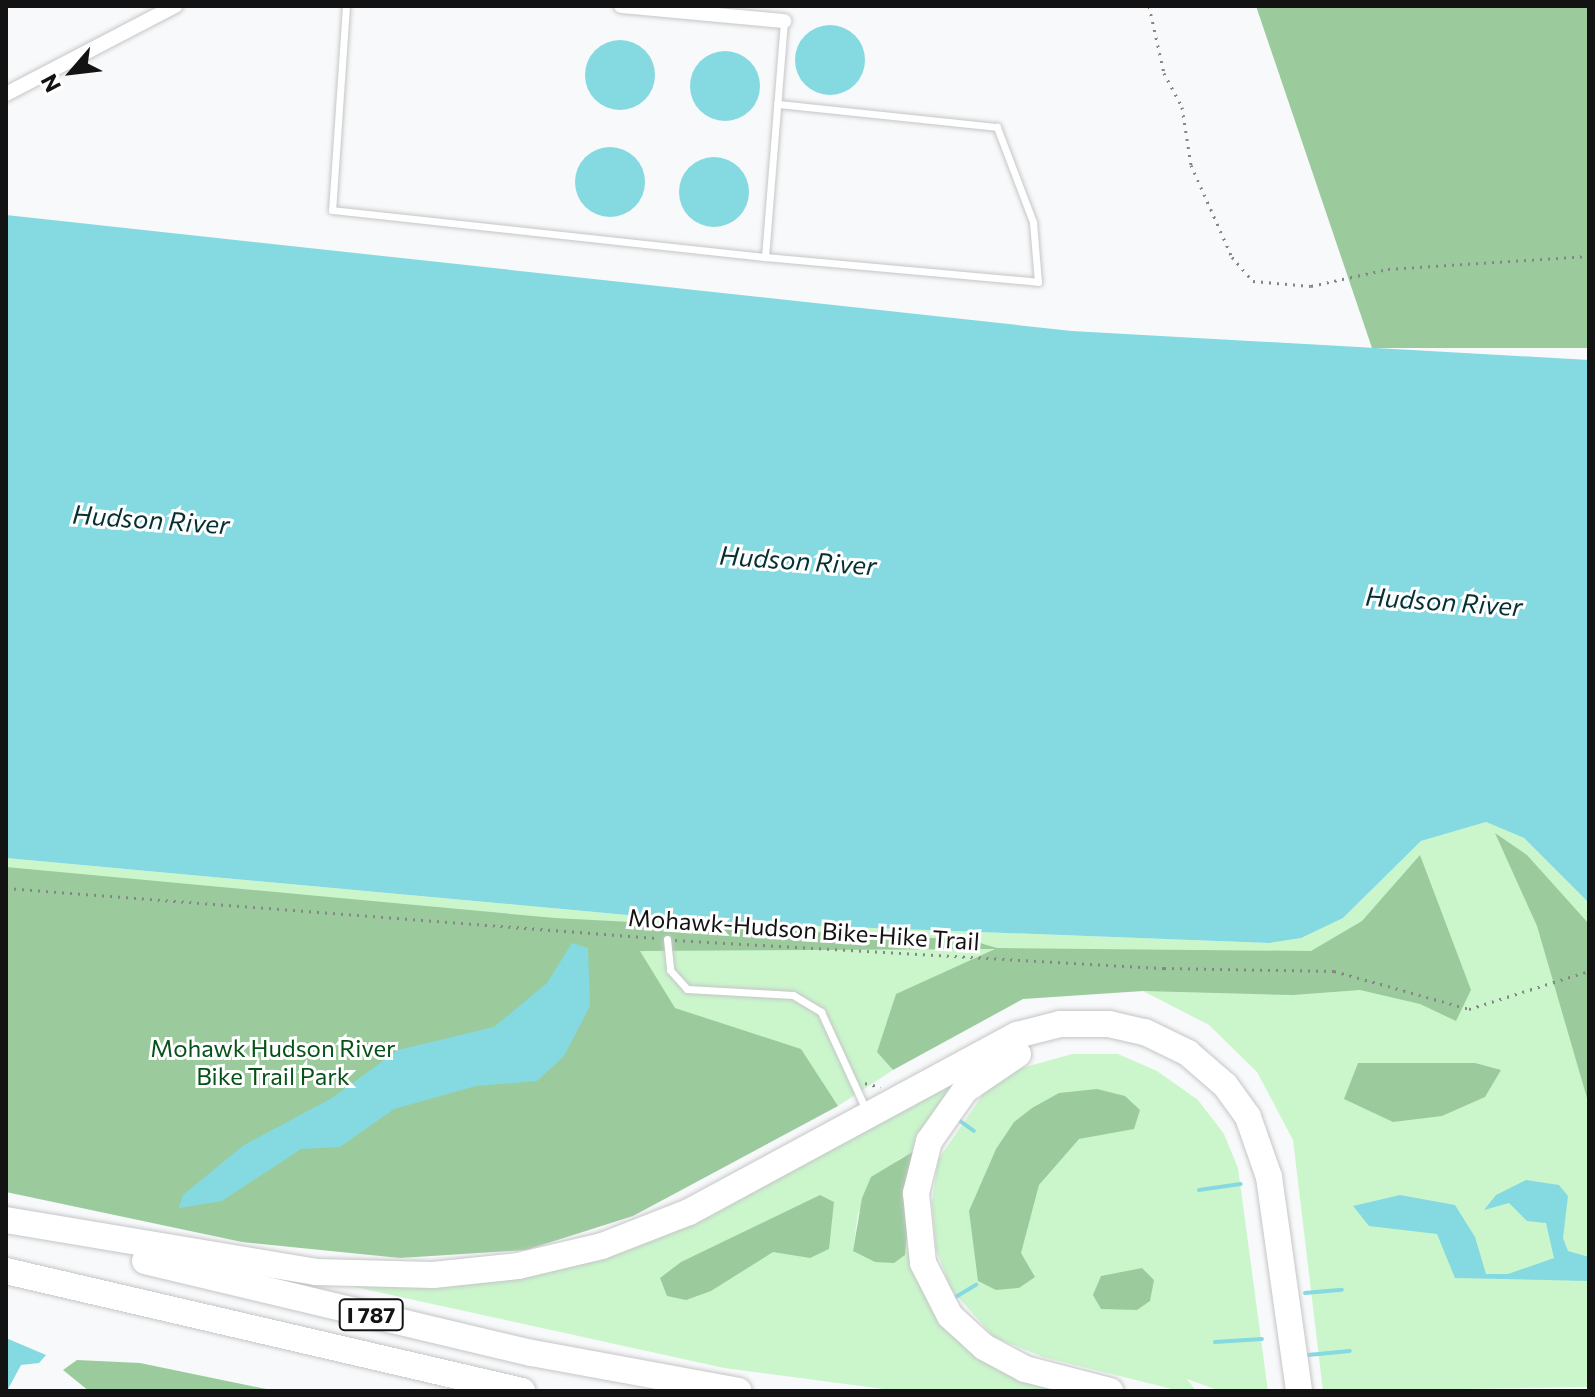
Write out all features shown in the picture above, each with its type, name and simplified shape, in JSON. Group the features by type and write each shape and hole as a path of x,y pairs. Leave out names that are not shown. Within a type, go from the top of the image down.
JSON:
{"highway":[{"path":"6,1220 290,1269 461,1273 576,1253 660,1225 1007,1040 1049,1026 1120,1026 1188,1053 1233,1095 1264,1152 1299,1391"},
{"path":"1110,1391 1025,1369 984,1347 943,1306 918,1241 919,1175 941,1119 987,1071 1053,1043 1097,1041 1148,1052 1187,1073 1227,1115 1254,1181 1284,1391"},
{"name":"I 787","path":"6,1229 532,1353 739,1391"},
{"name":"I 787","path":"6,1271 522,1391"}],"street":[{"path":"6,94 175,6"},
{"path":"621,6 784,21"}],"lane":[{"path":"346,6 332,210 765,257 1038,282 1033,222 997,127 777,104"},
{"path":"765,257 784,21"},
{"path":"667,939 670,970 687,989 793,995 821,1012 869,1115"}],"path":[{"path":"1149,6 1164,73 1182,107 1191,165 1232,257 1253,281 1311,286 1388,269 1589,256"},
{"name":"Mohawk-Hudson Bike-Hike Trail","path":"6,888 667,939 1164,968 1334,971 1469,1009 1589,971"},
{"path":"858,1078 888,1086"}],"green space":[{"path":"1256,6 1589,6 1589,348 1372,348"},
{"name":"Mohawk Hudson River Bike Trail Park","path":"1486,822 1524,838 1589,903 1589,1387 1323,1391 1293,1140 1257,1072 1209,1025 1143,991 1163,991 1027,981 889,1065 893,1070 838,1106 833,1098 6,1183 6,858 692,921 1269,943 1343,918 1421,841"},
{"path":"1495,833 1527,855 1589,924 1589,1105 1537,926"},
{"name":"Mohawk Hudson River Bike Trail Park","path":"1420,855 1471,990 1456,1021 1420,1004 1360,990 1293,995 1143,991 1023,999 893,1070 877,1052 896,994 995,949 640,951 675,1008 801,1049 838,1106 633,1216 526,1250 400,1258 242,1242 6,1192 6,867 555,918 970,940 997,948 1311,951 1362,921"},
{"path":"1072,1054 1118,1054 1157,1071 1198,1100 1224,1134 1238,1168 1268,1391 1220,1391 1187,1379 1196,1391 1180,1391 1043,1357 994,1337 951,1289 936,1249 932,1203 938,1160 988,1087 1022,1068"},
{"path":"1358,1063 1475,1063 1501,1070 1485,1097 1442,1116 1393,1122 1344,1099"},
{"path":"959,1078 914,1151 898,1160 858,1213 853,1251 905,1254 905,1224 917,1277 941,1320 1066,1391 899,1391 724,1368 323,1280 504,1279 597,1260 709,1217"},
{"path":"1097,1089 1125,1096 1140,1110 1134,1129 1079,1139 1039,1185 1021,1253 1035,1277 1019,1288 996,1290 978,1281 969,1211 996,1149 1014,1122 1032,1108 1059,1093"},
{"path":"914,1151 905,1255 894,1263 875,1262 853,1251 862,1198 871,1177"},
{"path":"820,1195 834,1202 829,1249 810,1258 773,1252 711,1291 686,1300 667,1296 660,1278 681,1262"},
{"path":"1142,1268 1154,1280 1150,1301 1137,1310 1101,1309 1093,1295 1101,1276"},
{"path":"77,1360 140,1363 276,1391 89,1391 63,1370"}],"water":[{"path":"837,25 859,40 865,60 863,74 855,85 844,93 823,95 805,85 797,74 795,53 805,35 816,27"},
{"path":"627,40 649,55 655,75 653,89 645,100 634,108 613,110 595,100 587,89 585,68 595,50 606,42"},
{"path":"732,51 754,66 760,86 758,100 750,111 739,119 718,121 700,111 692,100 690,79 700,61 711,53"},
{"path":"617,147 639,162 645,182 643,196 635,207 624,215 603,217 585,207 577,196 575,175 585,157 596,149"},
{"path":"721,157 743,172 749,192 747,206 739,217 728,225 707,227 689,217 681,206 679,185 689,167 700,159"},
{"name":"Hudson River","path":"6,215 1072,331 1589,360 1589,903 1524,838 1486,822 1421,841 1343,918 1301,938 1269,943 692,921 6,858"},
{"path":"572,943 588,948 590,1006 564,1056 537,1081 476,1086 394,1109 340,1147 301,1149 222,1201 179,1208 183,1195 244,1145 332,1098 398,1050 494,1027 547,983"},
{"path":"1526,1180 1559,1185 1568,1196 1563,1238 1568,1251 1589,1257 1589,1281 1455,1278 1437,1234 1369,1226 1353,1206 1400,1195 1455,1205 1475,1237 1486,1274 1508,1274 1554,1258 1546,1223 1527,1221 1509,1203 1484,1210 1496,1195"},
{"path":"6,1338 46,1355 39,1363 21,1365 7,1391"}],"waterway":[{"path":"956,1118 974,1131"},
{"path":"1199,1190 1241,1184"},
{"path":"954,1298 976,1285"},
{"path":"1305,1293 1342,1290"},
{"path":"1215,1342 1262,1339"},
{"path":"1308,1355 1350,1351"}]}
